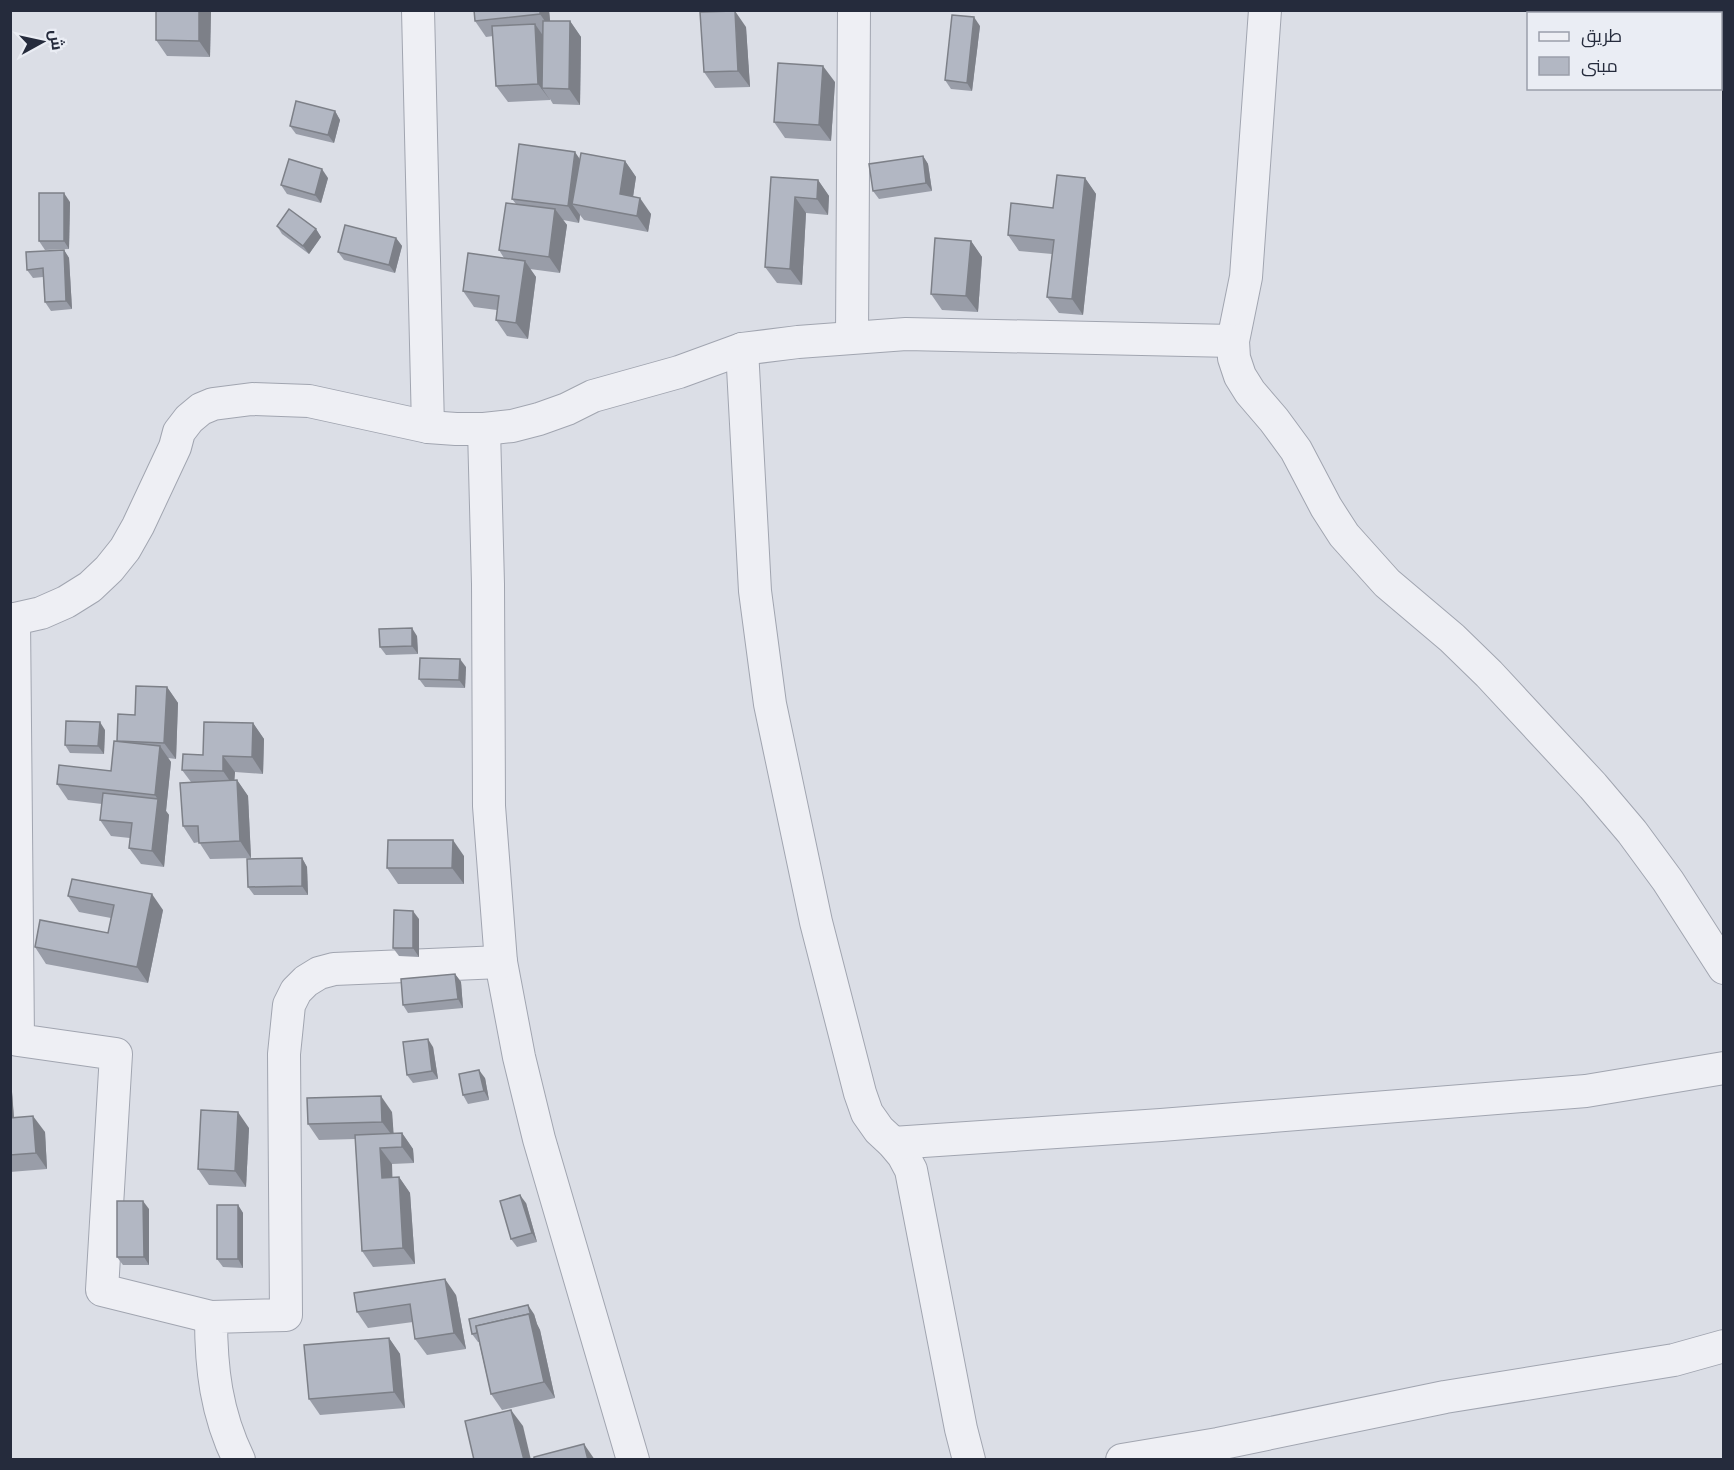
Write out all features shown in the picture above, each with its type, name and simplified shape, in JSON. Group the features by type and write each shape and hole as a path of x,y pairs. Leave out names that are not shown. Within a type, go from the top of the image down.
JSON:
{"street":[{"path":"418,10 428,427"},
{"path":"852,336 854,10"},
{"path":"1265,10 1246,277 1233,341 1234,358 1240,376 1296,450 1326,507 1344,535 1387,583 1452,638 1489,674 1586,777 1632,832 1668,881 1724,969"},
{"path":"501,962 334,969 312,977 296,991 289,1005 284,1054 285,1315 211,1317 102,1290 116,1054 18,1040 12,620 41,613 66,602 90,587 109,569 125,549 138,526 175,447 179,432 189,419 201,409 213,404 280,398 309,400 428,427 484,429 512,426 567,409 592,396 679,372 742,350 852,336 906,334 1233,341"},
{"path":"742,350 755,591 770,704 816,922 860,1094 867,1113 879,1130 893,1143 911,1170 969,1460"},
{"path":"484,429 488,584 489,806 501,962 519,1057 539,1139 633,1460"},
{"path":"893,1143 1161,1125 1586,1091 1724,1068"},
{"path":"211,1317 211,1348 218,1403 239,1460"},
{"path":"1122,1460 1218,1444 1445,1397 1674,1359 1724,1346"}],"building":[{"path":"156,10 199,10 199,41 156,40"},
{"path":"474,10 540,10 540,14 475,21"},
{"path":"735,11 738,71 704,72 700,12"},
{"path":"952,15 974,17 967,83 945,80"},
{"path":"543,21 570,21 569,89 542,88"},
{"path":"535,24 538,84 496,86 492,26"},
{"path":"778,63 823,66 819,125 774,122"},
{"path":"296,101 335,111 328,135 290,126"},
{"path":"519,144 575,152 568,206 512,199"},
{"path":"581,153 625,161 620,194 640,198 637,216 572,204"},
{"path":"923,156 926,183 873,191 869,164"},
{"path":"289,159 322,169 315,195 281,185"},
{"path":"1057,175 1085,178 1072,299 1047,297 1054,240 1008,235 1011,203 1053,208"},
{"path":"771,177 818,180 817,199 795,197 790,269 765,267"},
{"path":"39,193 64,193 64,241 39,241"},
{"path":"506,203 555,209 549,257 499,250"},
{"path":"289,209 316,229 303,246 277,226"},
{"path":"345,225 396,238 389,265 338,252"},
{"path":"935,238 971,241 966,296 931,294"},
{"path":"64,250 66,301 45,302 43,268 27,270 26,252"},
{"path":"468,253 525,261 516,323 496,320 499,296 463,291"},
{"path":"412,628 412,646 380,647 379,629"},
{"path":"420,658 460,659 459,680 419,679"},
{"path":"136,686 167,687 164,743 117,741 118,714 135,715"},
{"path":"66,721 100,722 98,746 65,745"},
{"path":"204,722 253,723 252,757 223,756 223,771 182,770 183,754 203,755"},
{"path":"114,741 160,746 155,795 57,784 59,765 111,771"},
{"path":"237,780 240,841 199,843 198,826 183,826 180,783"},
{"path":"103,793 158,799 152,851 129,848 132,823 100,820"},
{"path":"388,840 453,840 452,868 387,868"},
{"path":"302,858 302,886 248,887 247,859"},
{"path":"72,879 152,894 137,967 35,947 40,920 108,933 114,905 68,896"},
{"path":"394,910 413,911 413,948 393,948"},
{"path":"455,974 458,999 403,1005 401,979"},
{"path":"428,1039 432,1071 407,1075 403,1042"},
{"path":"479,1070 484,1091 463,1095 459,1074"},
{"path":"381,1096 382,1122 308,1124 307,1098"},
{"path":"201,1110 238,1112 235,1171 198,1169"},
{"path":"33,1116 36,1153 10,1155 10,1118"},
{"path":"402,1133 402,1147 380,1148 382,1178 399,1177 403,1248 362,1251 355,1135"},
{"path":"520,1195 532,1233 511,1239 500,1201"},
{"path":"117,1201 143,1201 144,1257 117,1257"},
{"path":"217,1205 238,1205 238,1259 217,1259"},
{"path":"445,1279 454,1333 415,1339 410,1304 357,1312 354,1293"},
{"path":"528,1305 531,1316 529,1314 476,1326 477,1333 472,1334 469,1319"},
{"path":"529,1314 544,1382 491,1394 476,1326"},
{"path":"389,1338 394,1392 309,1399 304,1345"},
{"path":"511,1410 524,1460 474,1460 465,1421"},
{"path":"584,1444 588,1460 534,1460 534,1457"}]}
